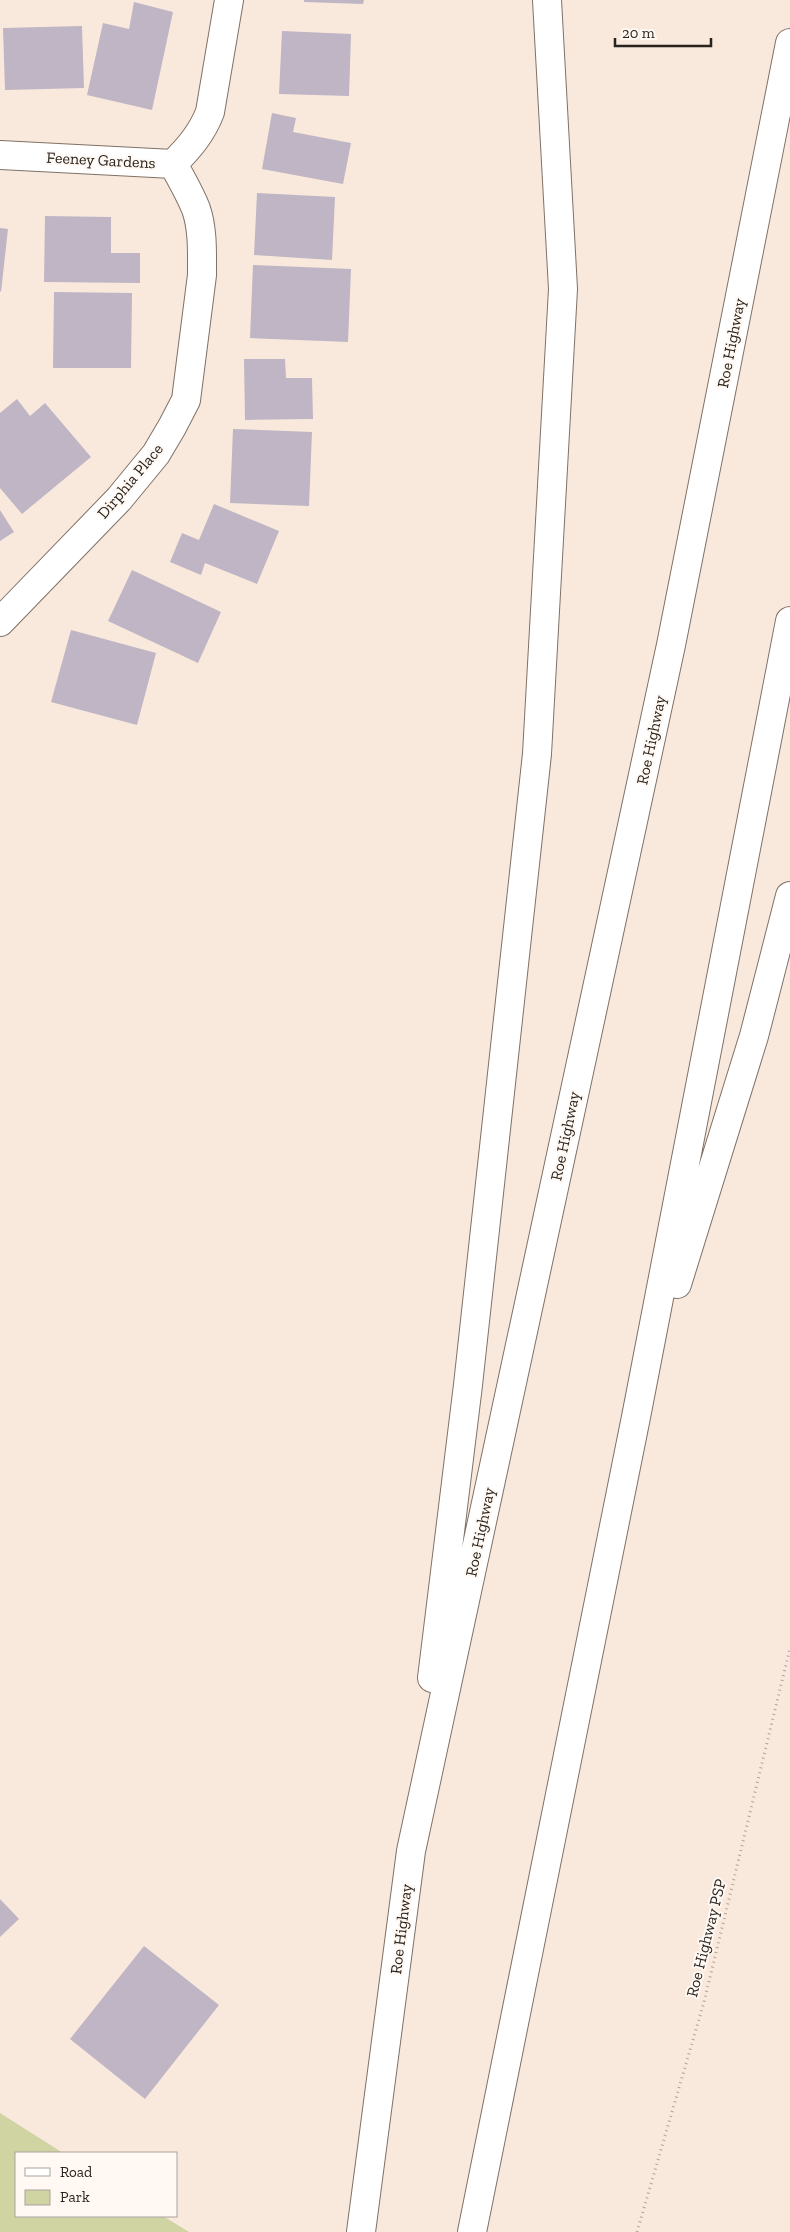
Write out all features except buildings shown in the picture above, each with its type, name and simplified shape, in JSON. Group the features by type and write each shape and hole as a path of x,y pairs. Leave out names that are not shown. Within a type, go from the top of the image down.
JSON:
{"main road":[{"name":"Feeney Gardens","path":"0,155 173,164 197,138 205,126 210,112 229,0"},
{"path":"411,1851 466,1395 537,754 564,289 547,0"},
{"name":"Roe Highway","path":"361,2232 411,1851 671,645 790,43"},
{"name":"Dirphia Place","path":"0,622 119,499 156,454 186,400 202,275 202,259 199,223 195,208 173,164"},
{"path":"472,2232 636,1417 790,621"},
{"path":"636,1417 748,1055 790,896"}],"path":[{"name":"Roe Highway PSP","path":"638,2232 704,2002 790,1648"}],"green space":[{"path":"0,2113 61,2152 15,2152 15,2217 165,2217 189,2232 0,2232"}]}
